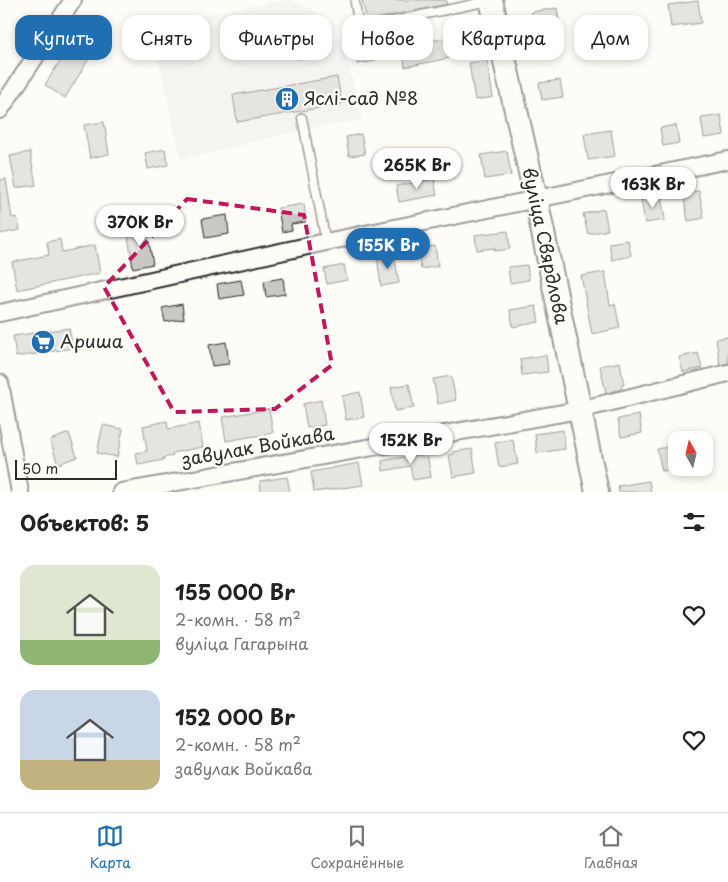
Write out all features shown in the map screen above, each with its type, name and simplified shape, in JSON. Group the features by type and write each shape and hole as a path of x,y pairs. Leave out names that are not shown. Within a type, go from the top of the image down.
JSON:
{"main road":[{"name":"вуліца Свярдлова","path":"491,1 536,198 597,492"}],"street":[{"path":"0,110 73,0"},
{"path":"0,313 326,242 728,160"},
{"name":"завулак Войкава","path":"121,492 579,410 728,373"},
{"path":"0,383 20,492"}],"lane":[{"path":"355,3 359,28 491,1"},
{"path":"302,118 326,242"}],"highlighted area":[{"path":"187,199 304,215 332,365 275,409 174,412 104,287"}],"shaded area":[{"path":"283,0 292,0 316,12 317,15 220,15 220,60 332,60 332,39 341,39 342,60 347,60 363,120 311,128 181,160 159,60 210,60 210,15 207,15"}],"building":[{"path":"362,0 446,0 447,4 395,15 366,15"},
{"path":"698,1 701,23 671,27 668,5"},
{"path":"557,8 558,15 532,15 531,12"},
{"path":"443,39 443,59 405,67 404,60 433,60 433,40"},
{"path":"60,60 88,60 65,98 45,85"},
{"path":"356,60 375,61 357,64"},
{"path":"487,60 493,97 475,100 469,63"},
{"name":"Яслі-сад №8","path":"337,77 342,104 237,122 233,95"},
{"path":"560,80 563,97 542,100 539,83"},
{"path":"721,115 724,135 704,138 701,118"},
{"path":"104,122 109,154 90,158 84,125"},
{"path":"676,125 679,143 663,146 660,128"},
{"path":"611,130 615,156 588,160 584,134"},
{"path":"361,134 365,154 349,156 346,137"},
{"path":"165,149 168,165 148,169 145,153"},
{"path":"507,151 511,175 485,179 481,155"},
{"path":"30,152 36,185 16,188 10,156"},
{"path":"6,179 12,218 17,217 20,230 0,234 0,180"},
{"path":"434,179 437,195 399,202 396,186"},
{"path":"699,191 704,218 688,221 683,193"},
{"path":"661,195 665,220 645,223 641,199"},
{"path":"304,204 306,222 291,224 292,230 282,232 278,208"},
{"path":"604,209 608,230 588,234 583,214"},
{"path":"227,215 229,234 205,238 202,219"},
{"path":"146,226 153,264 133,268 127,229"},
{"path":"508,231 510,249 495,251 495,248 477,250 475,235"},
{"path":"60,239 62,252 95,245 100,273 17,290 12,262 49,255 47,242"},
{"path":"628,240 631,256 612,260 609,243"},
{"path":"435,246 438,266 421,269 417,249"},
{"path":"394,254 399,283 381,286 377,257"},
{"path":"344,265 347,280 327,284 324,269"},
{"path":"527,265 529,280 510,283 508,267"},
{"path":"605,272 610,305 615,304 620,328 592,334 581,276"},
{"path":"283,278 285,294 266,297 264,281"},
{"path":"241,280 244,295 219,299 217,284"},
{"path":"182,304 184,319 165,322 162,308"},
{"path":"536,306 539,322 513,327 510,310"},
{"name":"Ариша","path":"69,328 73,348 16,357 13,336"},
{"path":"728,337 728,363 720,365 716,339"},
{"path":"226,342 229,364 212,366 209,345"},
{"path":"698,353 702,368 683,372 679,357"},
{"path":"546,355 548,372 522,375 520,359"},
{"path":"620,362 624,385 621,385 622,389 606,393 600,366"},
{"path":"451,376 456,400 438,404 433,379"},
{"path":"409,384 414,408 395,411 391,387"},
{"path":"360,392 364,417 346,420 342,396"},
{"path":"321,400 325,425 307,428 303,404"},
{"path":"269,409 273,433 226,441 222,417"},
{"path":"639,415 642,433 621,437 618,419"},
{"path":"167,421 168,429 199,423 203,447 172,453 173,456 163,458 164,460 138,465 136,453 147,451 143,426"},
{"path":"103,425 123,429 117,457 97,453"},
{"path":"563,430 565,449 537,453 535,434"},
{"path":"69,433 77,457 58,464 50,440"},
{"path":"513,440 518,464 499,467 495,443"},
{"path":"668,447 668,470 662,471 657,449"},
{"path":"472,449 476,473 453,477 449,455 454,454 453,452"},
{"path":"427,453 431,477 413,480 410,466 383,471 382,461"},
{"path":"359,463 363,485 314,492 311,472"},
{"path":"287,477 290,492 261,492 260,481"},
{"path":"649,481 651,492 619,492 618,486"}],"place":[{"name":"Яслі-сад №8","path":"287,99"},
{"name":"Ариша","path":"43,342"}]}
